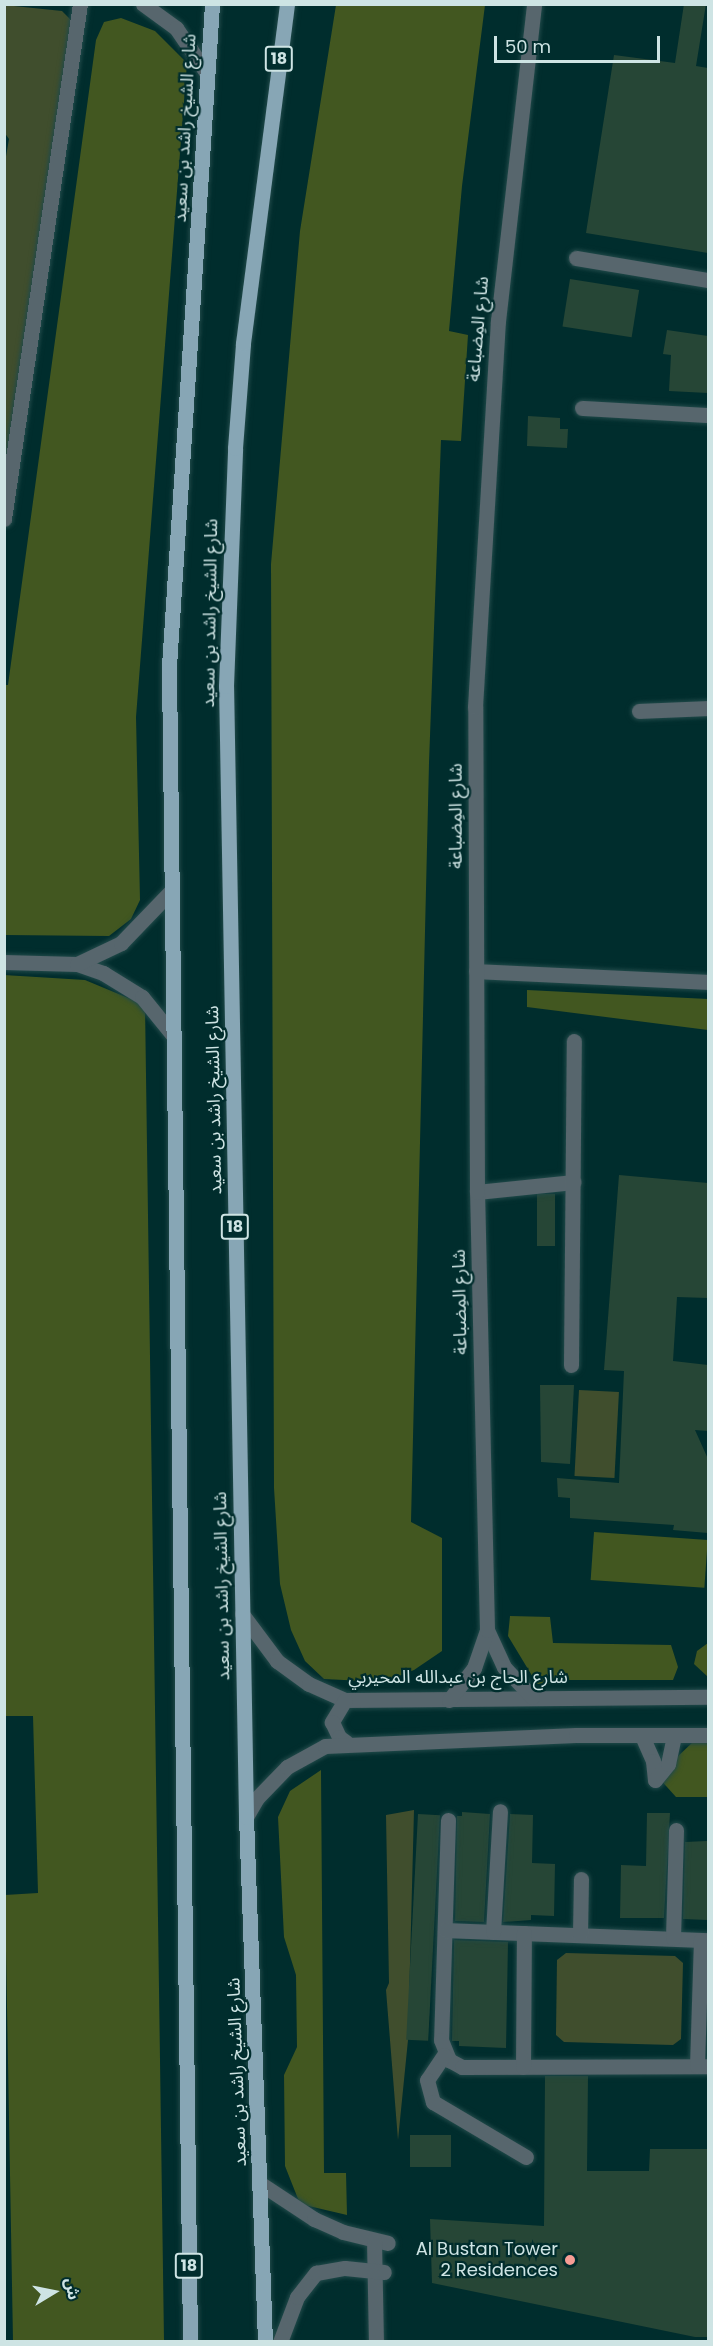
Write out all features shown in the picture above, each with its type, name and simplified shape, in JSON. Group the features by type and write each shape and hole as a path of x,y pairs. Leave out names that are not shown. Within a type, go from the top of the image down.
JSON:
{"main road":[{"name":"شارع الشيخ راشد بن سعيد","path":"190,2342 170,892 169,666 212,4"},
{"name":"شارع الشيخ راشد بن سعيد","path":"265,2342 246,1817 226,686 229,570 246,320 288,4"}],"street":[{"path":"4,519 80,4"},
{"path":"143,4 176,28 206,72"},
{"name":"شارع المِضباعة","path":"449,1700 474,1668 487,1630 477,1191 474,707 486,488 506,237 534,4"},
{"path":"576,258 708,280"},
{"path":"582,408 708,415"},
{"path":"639,711 708,708"},
{"path":"77,963 122,943 170,892"},
{"path":"4,962 77,963 114,979 142,997 172,1034"},
{"path":"476,971 708,982"},
{"path":"571,1365 574,1041"},
{"path":"477,1191 573,1182"},
{"name":"شارع الحاج بن عبدالله المحيربي","path":"242,1614 264,1647 292,1674 345,1700 708,1697"},
{"name":"شارع المِضباعة","path":"487,1630 504,1667 532,1697"},
{"path":"345,1700 334,1713 332,1722 339,1737 346,1742"},
{"path":"246,1817 257,1798 287,1767 325,1746 346,1742 708,1735"},
{"path":"642,1736 653,1761 655,1780 668,1764 674,1736"},
{"path":"493,1932 500,1811"},
{"path":"445,1930 705,1940 703,2066 462,2067 444,2055 441,2040 448,1820"},
{"path":"673,1938 676,1830"},
{"path":"580,1935 581,1879"},
{"path":"523,2067 524,1933"},
{"path":"444,2055 427,2080 433,2102 526,2157"},
{"path":"261,2184 314,2219 381,2242 376,2342"},
{"path":"280,2342 297,2297 316,2273 345,2268 380,2272"}],"green space":[{"path":"4,5 62,11 72,21 5,484 4,168 9,139 4,132"},
{"path":"336,5 485,5 462,186 449,331 468,335 461,441 441,440 429,763 411,1522 442,1538 442,1651 414,1670 384,1682 324,1679 305,1661 291,1630 280,1584 274,1488 271,564 300,231"},
{"path":"121,18 155,31 187,63 136,717 140,900 131,919 109,936 5,935 5,685 8,685 96,40 104,22"},
{"path":"4,975 85,980 145,1005 164,2341 13,2341 5,1895 38,1893 33,1716 4,1716"},
{"path":"527,990 708,999 708,1030 527,1007"},
{"path":"579,1390 619,1392 614,1478 574,1476"},
{"path":"594,1532 708,1540 704,1588 591,1580"},
{"path":"510,1616 550,1617 553,1643 671,1645 678,1667 673,1680 561,1680 560,1684 537,1684 508,1636"},
{"path":"708,1643 708,1677 694,1664 697,1651"},
{"path":"694,1741 708,1741 708,1797 676,1797 657,1776"},
{"path":"321,1770 324,2173 346,2173 347,2215 300,2204 285,2166 284,2075 297,2047 296,1975 284,1937 278,1817 290,1791"},
{"path":"414,1810 408,2040 398,2140 386,1990 389,1983 386,1815"},
{"path":"566,1953 675,1956 683,1963 681,2039 673,2045 564,2042 556,2035 557,1960"}],"building":[{"path":"684,4 706,4 696,66 708,68 708,253 586,233 614,55 675,63"},
{"path":"570,279 639,290 632,337 562,326"},
{"path":"667,330 708,336 708,393 669,391 671,355 663,354"},
{"path":"528,416 560,418 560,429 568,429 567,448 527,446"},
{"path":"619,1175 708,1183 708,1298 677,1297 673,1361 708,1365 708,1431 695,1430 708,1459 708,1533 673,1530 674,1525 570,1518 570,1498 558,1497 557,1478 619,1483 624,1371 604,1370"},
{"path":"537,1194 555,1194 555,1246 537,1246"},
{"path":"540,1385 574,1385 570,1464 541,1462"},
{"path":"462,1812 490,1814 484,1922 455,1921 457,1816 462,1816"},
{"path":"647,1813 670,1813 664,1918 620,1918 621,1865 646,1866"},
{"path":"418,1814 440,1815 428,2041 406,2040"},
{"path":"510,1814 533,1815 532,1863 555,1864 554,1916 531,1915 531,1920 503,1922"},
{"path":"707,1841 708,1920 683,1919 685,1842"},
{"path":"454,1940 508,1942 506,2048 459,2046 459,2041 452,2041"},
{"name":"Al Bustan Tower 2 Residences","path":"545,2076 588,2076 587,2171 649,2171 650,2149 708,2149 708,2337 695,2337 432,2283 430,2219 544,2226"},
{"path":"410,2135 451,2135 451,2167 410,2167"}],"place":[{"name":"Al Bustan Tower 2 Residences","path":"570,2260"}]}
